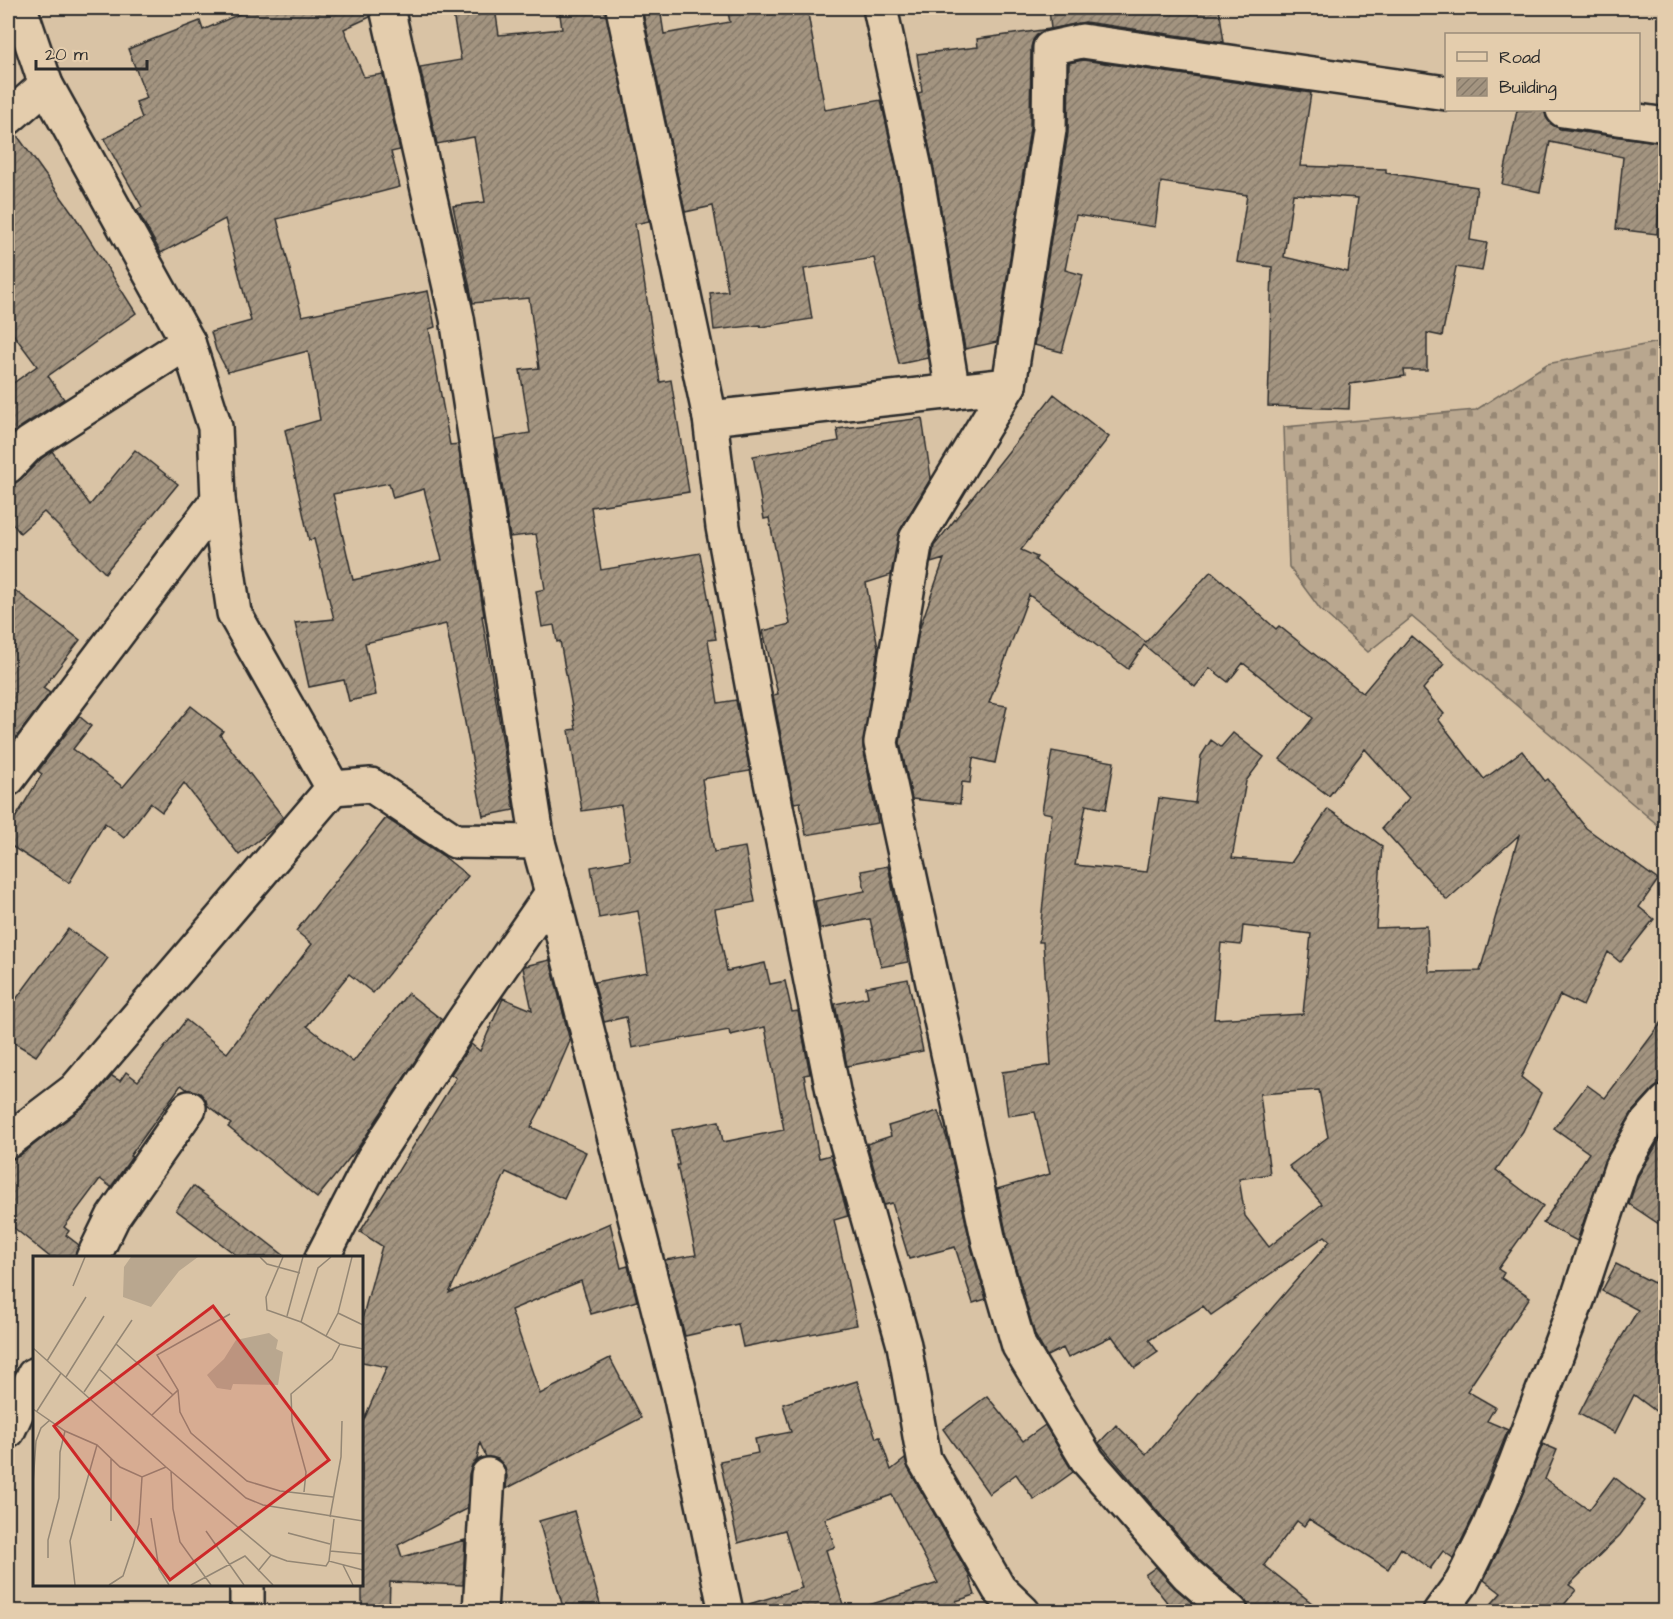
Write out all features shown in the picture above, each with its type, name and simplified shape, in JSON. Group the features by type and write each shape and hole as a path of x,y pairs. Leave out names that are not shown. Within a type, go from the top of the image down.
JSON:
{"street":[{"path":"20,8 46,85 188,342 215,427 218,500 234,613 333,788"},
{"path":"387,8 458,318 538,842 679,1389 726,1611"},
{"path":"623,8 710,418 727,550 835,1101 904,1345 924,1459 999,1589 1023,1611"},
{"path":"880,8 916,173 950,366 952,392"},
{"path":"1231,1611 1186,1574 1088,1461 1019,1346 989,1242 881,743 916,538 1009,385 1049,130 1050,48 1082,41 1445,93"},
{"path":"8,118 46,85"},
{"path":"1570,111 1665,125"},
{"path":"8,466 29,444 188,342"},
{"path":"710,418 1009,385"},
{"path":"8,779 218,500"},
{"path":"8,1141 75,1090 333,788 371,785 455,841 538,842"},
{"path":"323,1256 373,1159 462,1023 552,893"},
{"path":"1440,1611 1462,1582 1489,1527 1515,1465 1578,1298 1621,1168 1647,1123 1665,1102"},
{"path":"94,1256 113,1217 189,1108"},
{"path":"8,1431 33,1377"},
{"path":"480,1611 488,1475"},
{"path":"247,1586 247,1611"}],"green space":[{"path":"1659,342 1666,345 1665,831 1412,617 1368,652 1320,609 1289,567 1284,427 1476,410 1547,364"}],"building":[{"path":"253,8 369,8 370,17 344,29 364,77 383,74 400,150 391,152 400,187 277,219 302,316 428,291 435,327 429,329 450,445 458,444 484,616 482,616 514,810 483,816 446,624 365,643 376,695 349,701 344,680 309,687 295,623 334,619 314,539 309,540 285,430 320,420 308,351 228,372 216,350 211,332 251,321 225,219 161,253 137,210 142,207 104,139 142,118 136,102 147,98 128,49 200,21 203,30","holes":["389,483 393,498 424,489 442,560 353,580 333,494"]},
{"path":"452,8 495,8 499,35 562,29 559,8 605,8 649,221 635,224 660,382 671,380 689,492 591,507 601,570 700,553 716,639 708,640 718,703 736,700 750,771 702,779 714,852 745,847 755,902 715,909 727,971 765,963 770,984 785,981 792,1012 798,1011 810,1074 804,1075 819,1158 831,1155 848,1216 834,1220 857,1325 743,1347 738,1324 685,1336 665,1260 696,1255 672,1130 719,1121 723,1142 784,1130 765,1027 730,1035 729,1030 632,1048 626,1017 604,1022 594,982 648,972 638,911 599,918 591,867 630,860 621,805 582,811 569,730 576,729 560,641 557,642 554,625 542,627 536,591 545,589 536,534 510,537 495,439 530,433 520,370 539,368 529,298 473,303 453,206 485,202 474,137 437,144 420,67 461,60"},
{"path":"642,8 660,8 664,34 730,22 727,8 807,8 825,110 881,100 898,177 928,358 899,364 874,258 804,269 812,319 761,327 760,325 714,330 710,293 728,291 713,206 685,212"},
{"path":"1049,8 1219,8 1224,42 1085,22 1051,29"},
{"path":"1050,29 1038,34 1031,47 1030,128 997,342 965,349 934,170 918,93 922,92 917,54 978,47 977,39"},
{"path":"1083,60 1311,93 1300,166 1386,169 1386,173 1477,187 1470,240 1487,243 1482,271 1456,267 1442,336 1427,333 1427,370 1404,370 1405,376 1350,384 1349,409 1268,406 1272,267 1237,262 1247,195 1161,182 1155,227 1076,215 1065,270 1083,275 1062,352 1034,345 1068,133 1069,63","holes":["1293,194 1358,198 1348,272 1284,257"]},
{"path":"1517,111 1545,111 1551,124 1560,129 1665,143 1657,234 1616,229 1623,157 1550,142 1540,192 1502,184"},
{"path":"16,134 74,215 136,313 48,376 64,399 19,428 8,439 8,387 37,366 8,327 8,136"},
{"path":"1054,394 1109,437 1021,550 1037,557 1035,560 1146,642 1211,571 1276,629 1279,626 1363,693 1411,636 1444,664 1423,689 1444,714 1438,719 1484,779 1522,751 1545,781 1548,779 1586,828 1658,880 1639,907 1654,919 1620,962 1608,952 1583,1006 1560,995 1521,1077 1541,1093 1523,1131 1496,1170 1543,1206 1498,1269 1504,1273 1501,1278 1530,1297 1467,1391 1495,1407 1487,1421 1508,1430 1472,1519 1453,1558 1443,1551 1430,1569 1401,1548 1388,1569 1309,1519 1304,1526 1297,1521 1264,1565 1322,1611 1249,1611 1244,1598 1200,1561 1099,1443 1116,1425 1146,1454 1330,1241 1325,1236 1211,1315 1203,1306 1149,1340 1158,1352 1135,1368 1112,1336 1068,1358 1063,1348 1047,1356 1035,1335 1007,1237 997,1189 1050,1174 1035,1112 1008,1116 1002,1072 1051,1065 1043,942 1039,942 1052,814 1042,812 1052,751 1114,762 1106,809 1086,805 1075,865 1147,872 1159,798 1195,803 1201,756 1211,740 1221,747 1233,733 1264,757 1246,781 1232,858 1291,863 1328,809 1382,846 1376,928 1427,926 1429,972 1480,971 1519,835 1447,900 1382,828 1409,798 1365,749 1329,796 1280,759 1313,718 1243,663 1228,682 1210,668 1195,687 1144,645 1128,669 1029,595 989,703 1007,706 995,763 973,758 970,783 962,782 960,804 912,799 900,743 919,630 944,559 931,563 934,546","holes":["1243,926 1311,934 1303,1014 1214,1019 1221,943 1241,945","1319,1090 1328,1137 1289,1166 1322,1204 1269,1247 1245,1216 1239,1179 1270,1174 1260,1094"]},
{"path":"922,418 931,478 900,530 891,575 866,583 878,647 863,747 878,823 806,835 800,802 794,803 773,695 778,694 763,631 790,624 769,518 764,519 753,456 839,441 837,429"},
{"path":"135,450 178,484 105,573 44,512 20,533 8,518 8,484 14,484 21,479 52,451 90,505"},
{"path":"8,585 80,640 43,688 50,693 9,747"},
{"path":"191,706 223,731 220,735 283,817 273,829 239,855 184,783 162,812 150,803 124,838 105,823 69,883 8,844 8,830 42,774 38,771 79,716 91,726 73,749 123,787"},
{"path":"386,818 442,855 468,876 373,993 349,974 307,1026 353,1062 408,993 442,1020 360,1145 317,1198 228,1127 231,1124 207,1105 200,1093 188,1090 181,1085 130,1156 132,1157 111,1187 100,1179 64,1227 69,1231 66,1235 79,1245 75,1256 49,1256 8,1223 8,1161 19,1156 86,1105 112,1076 120,1081 126,1072 138,1081 186,1020 227,1053 312,944 296,931"},
{"path":"888,866 908,962 881,967 870,919 820,929 815,901 865,891 861,871"},
{"path":"68,929 108,958 36,1056 8,1039 8,1010"},
{"path":"550,960 570,1041 531,1127 586,1152 564,1199 506,1172 449,1293 610,1223 621,1268 628,1266 637,1301 591,1314 581,1281 511,1310 540,1394 610,1358 641,1418 506,1489 507,1476 504,1466 498,1459 486,1457 480,1443 477,1460 472,1465 469,1474 467,1509 398,1545 402,1557 465,1540 463,1585 390,1582 389,1611 362,1611 363,1422 387,1367 363,1362 363,1315 382,1246 360,1232 456,1078 451,1074 471,1044 480,1051 503,998 532,1010 523,968"},
{"path":"908,979 923,1051 847,1066 835,1004 868,997 866,987"},
{"path":"1665,1018 1665,1084 1660,1084 1653,1089 1633,1111 1605,1159 1577,1241 1543,1223 1589,1153 1554,1128 1587,1085 1605,1098"},
{"path":"938,1111 949,1145 971,1246 986,1299 973,1303 955,1247 909,1259 892,1203 884,1205 867,1144 891,1136 888,1126"},
{"path":"1665,1131 1665,1228 1629,1204 1638,1176"},
{"path":"193,1186 285,1256 238,1256 176,1210"},
{"path":"1616,1264 1654,1283 1665,1265 1665,1418 1634,1395 1615,1433 1579,1414 1601,1371 1638,1310 1602,1291"},
{"path":"857,1381 876,1438 880,1437 891,1470 905,1459 968,1573 975,1595 956,1601 960,1611 870,1611 869,1605 938,1583 892,1495 825,1519 835,1547 826,1550 845,1611 750,1611 749,1604 802,1588 785,1530 738,1543 720,1461 758,1453 755,1439 791,1432 783,1404"},
{"path":"987,1396 1023,1441 1045,1425 1073,1472 1034,1500 1016,1474 989,1494 943,1429"},
{"path":"1543,1444 1557,1450 1545,1479 1589,1510 1614,1477 1645,1501 1620,1535 1569,1585 1576,1590 1559,1611 1485,1611 1501,1593 1484,1580 1506,1534"},
{"path":"574,1511 602,1611 564,1611 539,1521"},
{"path":"1156,1567 1175,1588 1202,1611 1174,1611 1145,1575"}]}
